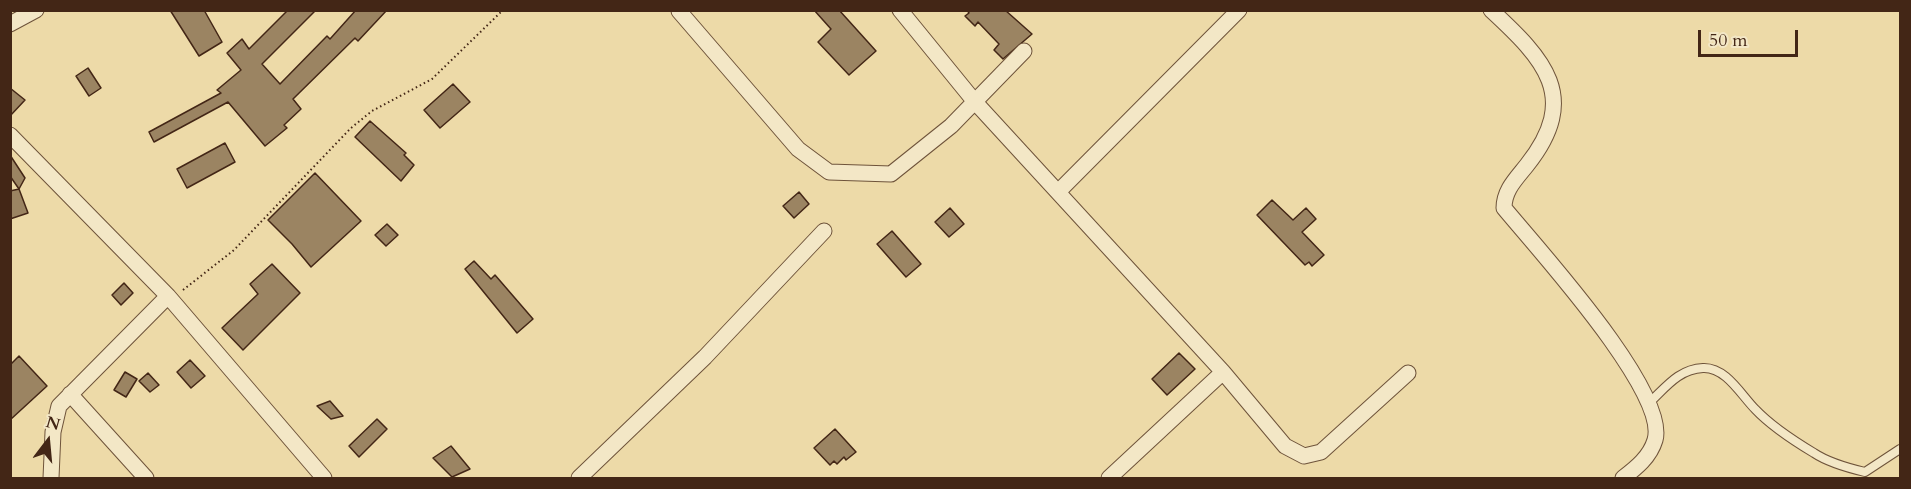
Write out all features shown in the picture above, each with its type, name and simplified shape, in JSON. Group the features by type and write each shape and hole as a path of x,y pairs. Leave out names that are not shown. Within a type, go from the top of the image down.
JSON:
{"street":[{"path":"10,24 36,10"},
{"path":"679,10 798,149 829,172 891,174 951,126 1024,51"},
{"path":"900,10 975,102 1222,372 1285,446 1304,456 1321,452 1408,374"},
{"path":"1058,192 1239,10"},
{"path":"1491,10 1514,31 1540,62 1551,81 1556,99 1553,115 1538,151 1510,185 1504,208 1590,310 1650,402 1656,423 1656,439 1638,467 1623,478"},
{"path":"10,135 170,298 324,478"},
{"path":"579,478 675,387 824,231"},
{"path":"51,478 53,432 59,406 170,298"},
{"path":"1109,478 1222,372"},
{"path":"69,394 146,478"}],"lane":[{"path":"1650,402 1682,372 1704,368 1715,370 1736,386 1755,410 1815,455 1845,468 1865,472 1900,449"}],"path":[{"path":"170,298 234,250 351,128 372,111 432,79 503,10"}],"building":[{"path":"170,10 204,10 222,42 199,56"},
{"path":"288,10 316,10 262,64 280,84 327,36 330,39 356,10 387,10 358,41 355,38 293,99 301,109 284,125 287,128 265,146 228,102 154,142 149,132 221,93 217,90 241,70 227,53 242,39 249,49"},
{"path":"814,10 839,10 876,51 849,75 818,42 831,29"},
{"path":"967,10 1005,10 1032,34 1003,59 994,50 999,44 978,22 975,26 965,16 969,13"},
{"path":"88,68 101,88 89,96 76,76"},
{"path":"453,84 470,102 440,128 424,110"},
{"path":"10,88 25,100 10,116"},
{"path":"370,121 406,153 404,155 414,165 401,181 355,137"},
{"path":"225,143 235,162 187,188 177,169"},
{"path":"10,155 25,178 19,189 10,176"},
{"path":"315,173 361,221 311,267 268,220"},
{"path":"19,189 28,213 10,219 10,191"},
{"path":"799,192 809,204 794,218 783,206"},
{"path":"1272,200 1293,220 1306,208 1316,219 1302,232 1324,255 1312,266 1309,262 1305,265 1257,215"},
{"path":"950,208 964,224 949,237 935,222"},
{"path":"387,224 398,235 386,246 375,235"},
{"path":"892,231 921,264 906,277 877,244"},
{"path":"474,261 491,279 495,275 533,319 517,333 465,269"},
{"path":"272,264 300,293 243,350 222,328 258,294 250,284"},
{"path":"124,283 133,293 121,305 112,295"},
{"path":"1179,353 1195,369 1167,395 1152,379"},
{"path":"19,356 47,386 10,420 10,365"},
{"path":"190,360 205,376 191,388 177,372"},
{"path":"125,372 137,379 126,397 114,390"},
{"path":"148,373 159,385 150,392 139,381"},
{"path":"330,401 343,416 331,419 317,406"},
{"path":"377,419 387,429 359,457 349,446"},
{"path":"835,429 856,452 846,460 844,457 837,464 834,461 830,465 814,448"},
{"path":"451,446 470,469 452,477 433,458"}]}
